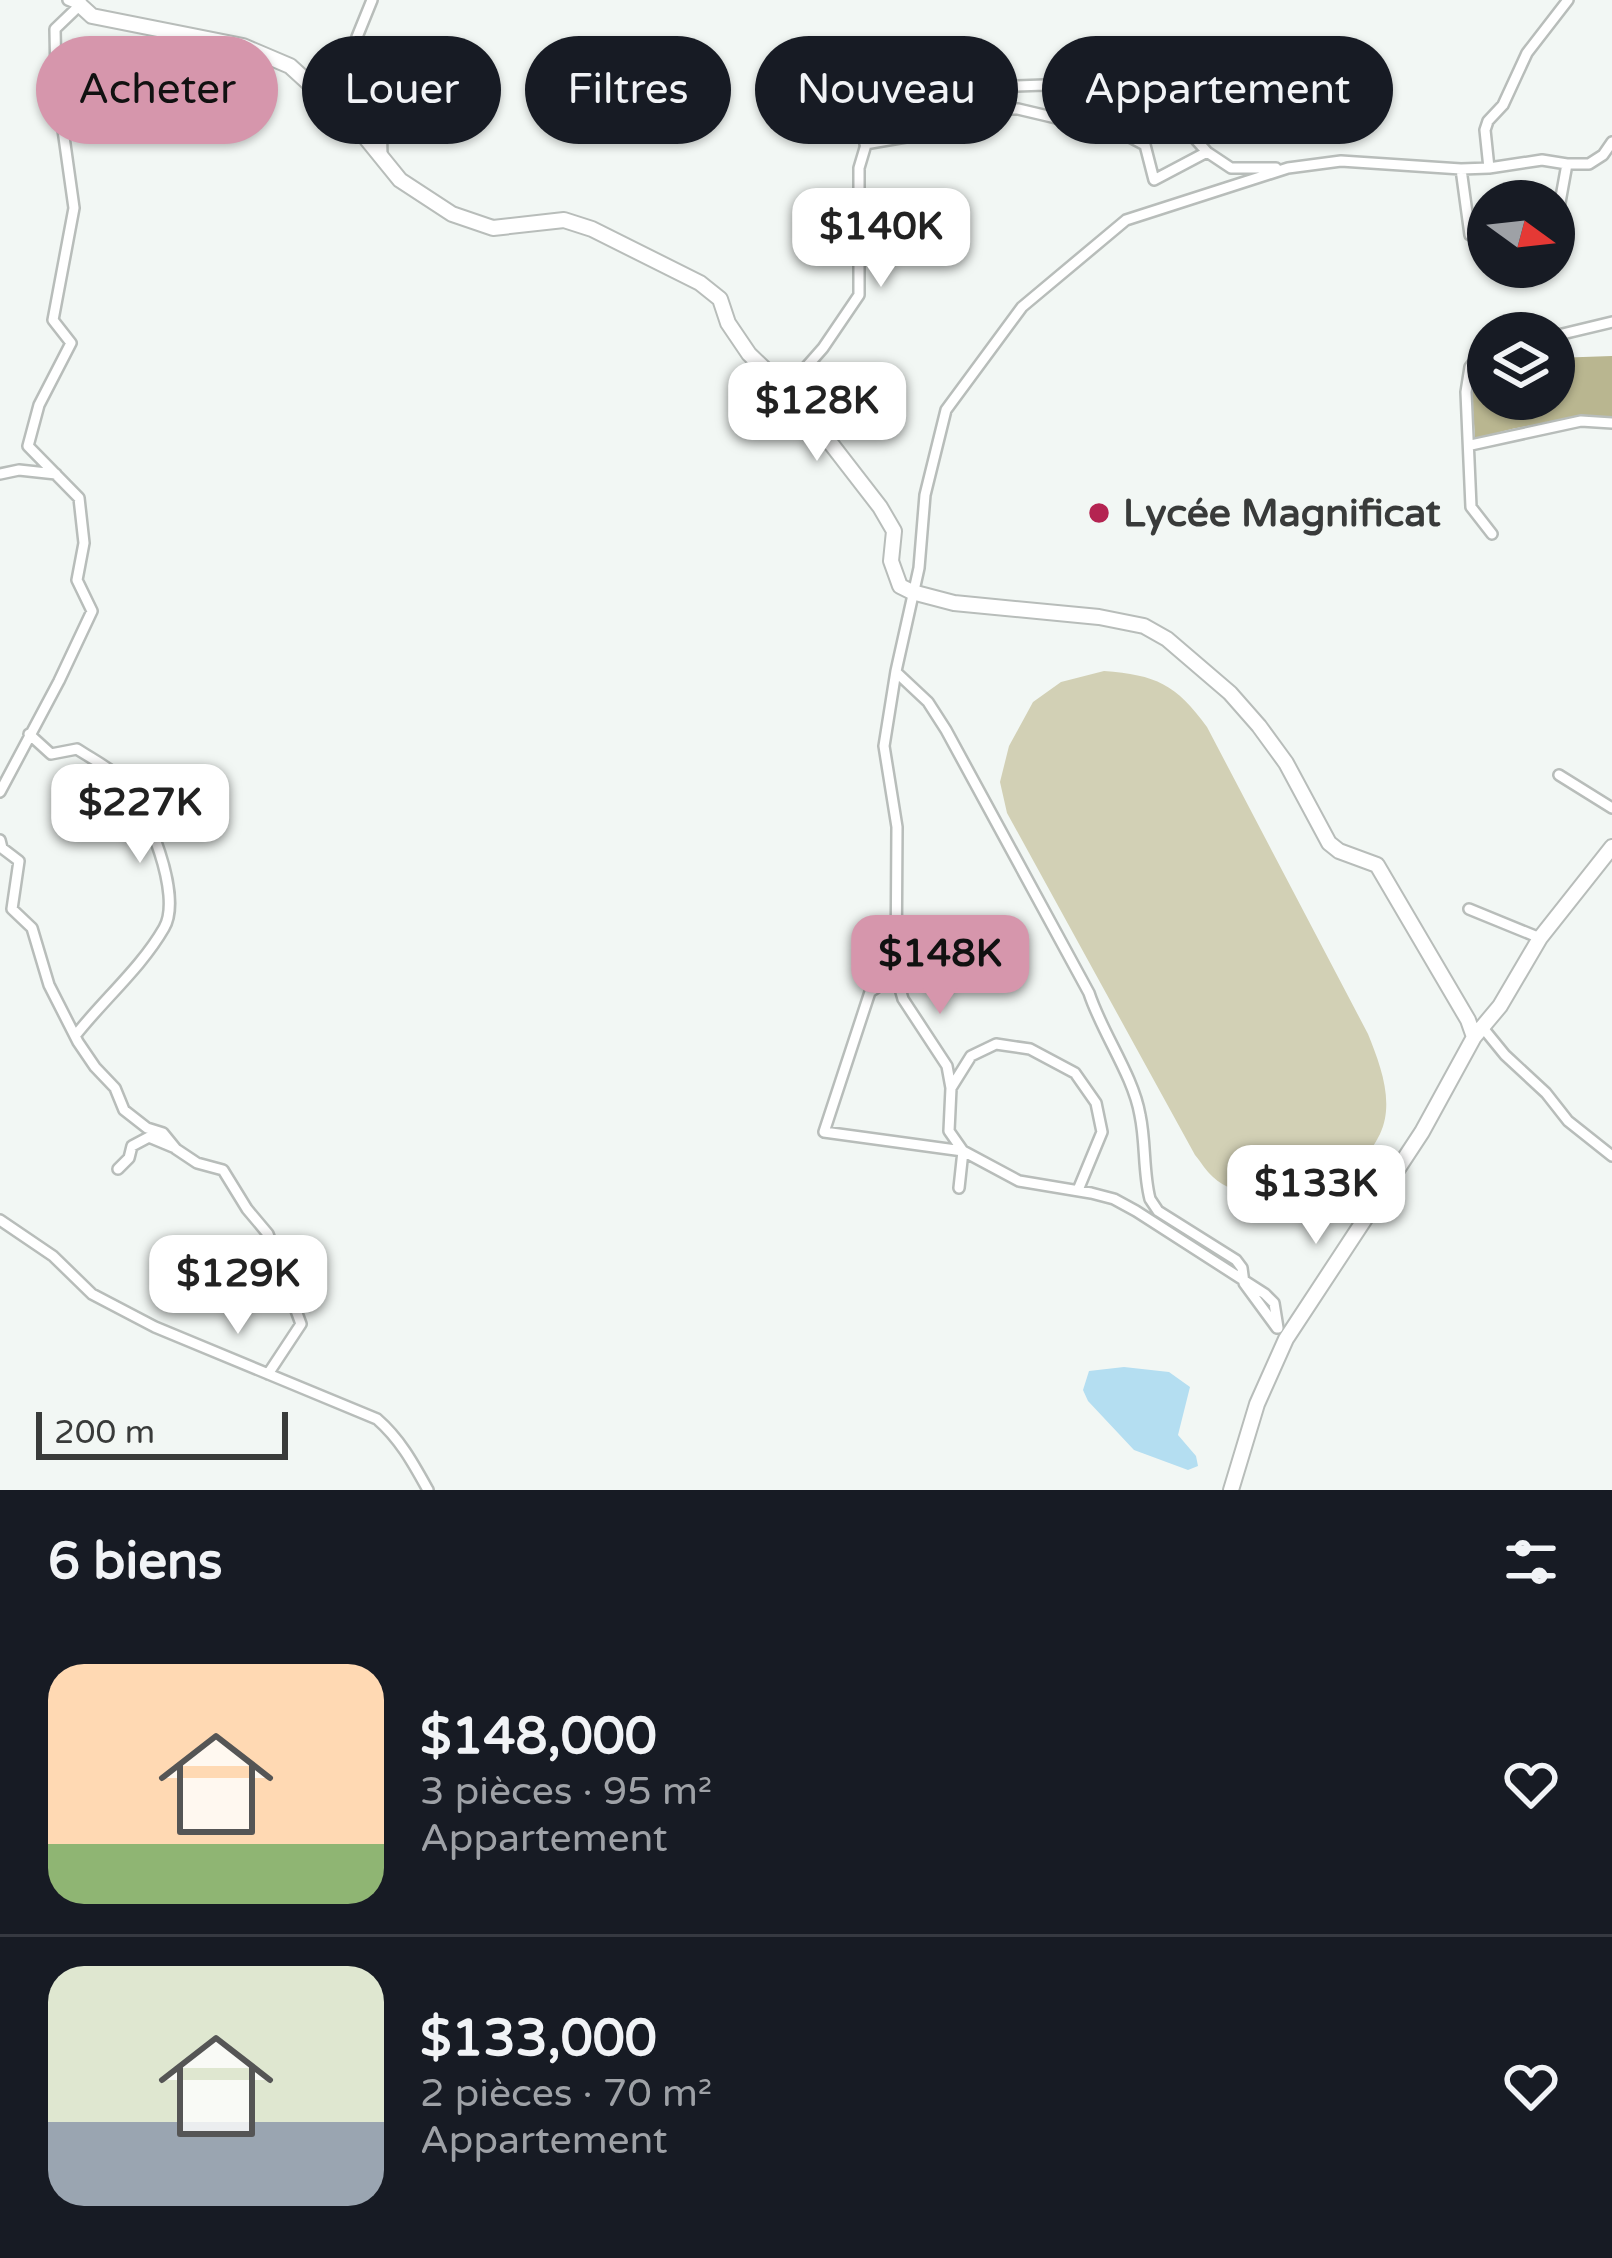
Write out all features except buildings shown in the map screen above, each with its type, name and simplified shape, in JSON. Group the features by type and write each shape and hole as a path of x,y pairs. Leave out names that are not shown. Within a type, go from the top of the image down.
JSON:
{"street":[{"path":"372,0 357,37 381,111 382,157"},
{"path":"1489,169 1488,121 1503,105 1527,53 1568,0"},
{"path":"0,792 92,610 77,580 84,543 79,498 28,446 39,405 70,343 53,320 74,208 56,80 55,29 75,2 92,16 243,46 290,66 357,127 400,179 452,214 493,228 563,220 592,229 720,299 728,323 749,354 787,390 880,507 894,531 891,561 900,586 954,603 1099,617 1144,626 1167,639 1230,693 1259,726 1286,763 1329,843 1377,865 1468,1020 1568,1120 1612,1156"},
{"path":"1018,86 1045,85 1131,98 1181,123 1207,152 1231,169 1341,161 1461,170 1542,160 1589,164 1612,142"},
{"path":"1018,109 1124,134 1144,146 1154,180 1207,152"},
{"path":"787,390 859,296 859,168 866,144"},
{"path":"1564,180 1567,164"},
{"path":"959,1189 963,1151 949,1131 947,1066 903,999 896,974 897,827 884,746 919,568 925,495 946,410 1022,307 1126,220 1288,168"},
{"path":"1461,170 1467,220"},
{"path":"1575,331 1612,322"},
{"path":"1469,420 1471,507 1492,534"},
{"path":"1471,445 1581,421 1612,423"},
{"path":"0,474 19,470 56,474"},
{"path":"896,671 928,702 946,730 1090,993 1134,1093 1150,1199 1158,1210 1236,1260 1242,1268 1241,1280"},
{"path":"29,734 51,754 77,749 122,779 148,817 167,881 168,924 75,1036"},
{"path":"1558,775 1612,808"},
{"path":"0,841 19,861 12,909 32,928 49,986 75,1036 115,1088 124,1110 147,1128 163,1133 176,1149"},
{"path":"1231,1490 1282,1334 1422,1132 1540,938 1612,847"},
{"path":"1469,909 1540,938"},
{"path":"896,974 870,992 824,1132 963,1151 1019,1181 1114,1199 1241,1280 1282,1334"},
{"path":"951,1088 971,1056 997,1043 1030,1049 1075,1073 1096,1102 1102,1132 1078,1190"},
{"path":"118,1168 129,1158 132,1146 149,1137 197,1163 223,1170 268,1234 301,1324 268,1374"},
{"path":"0,1204 2,1222 53,1256 92,1294 155,1327 376,1419 404,1447 428,1490"}],"shaded area":[{"path":"1612,356 1612,417 1525,426 1475,440 1474,420 1575,420 1575,357"},
{"path":"1104,671 1163,684 1207,727 1368,1034 1384,1083 1384,1122 1358,1165 1328,1187 1293,1198 1255,1196 1217,1181 1208,1172 1007,813 1000,782 1009,746 1033,702 1061,682"}],"water":[{"path":"1124,1367 1169,1372 1190,1387 1178,1435 1196,1456 1198,1466 1188,1470 1134,1450 1088,1401 1083,1390 1089,1371"}],"place":[{"name":"Lycée Magnificat","path":"1099,513"}]}
